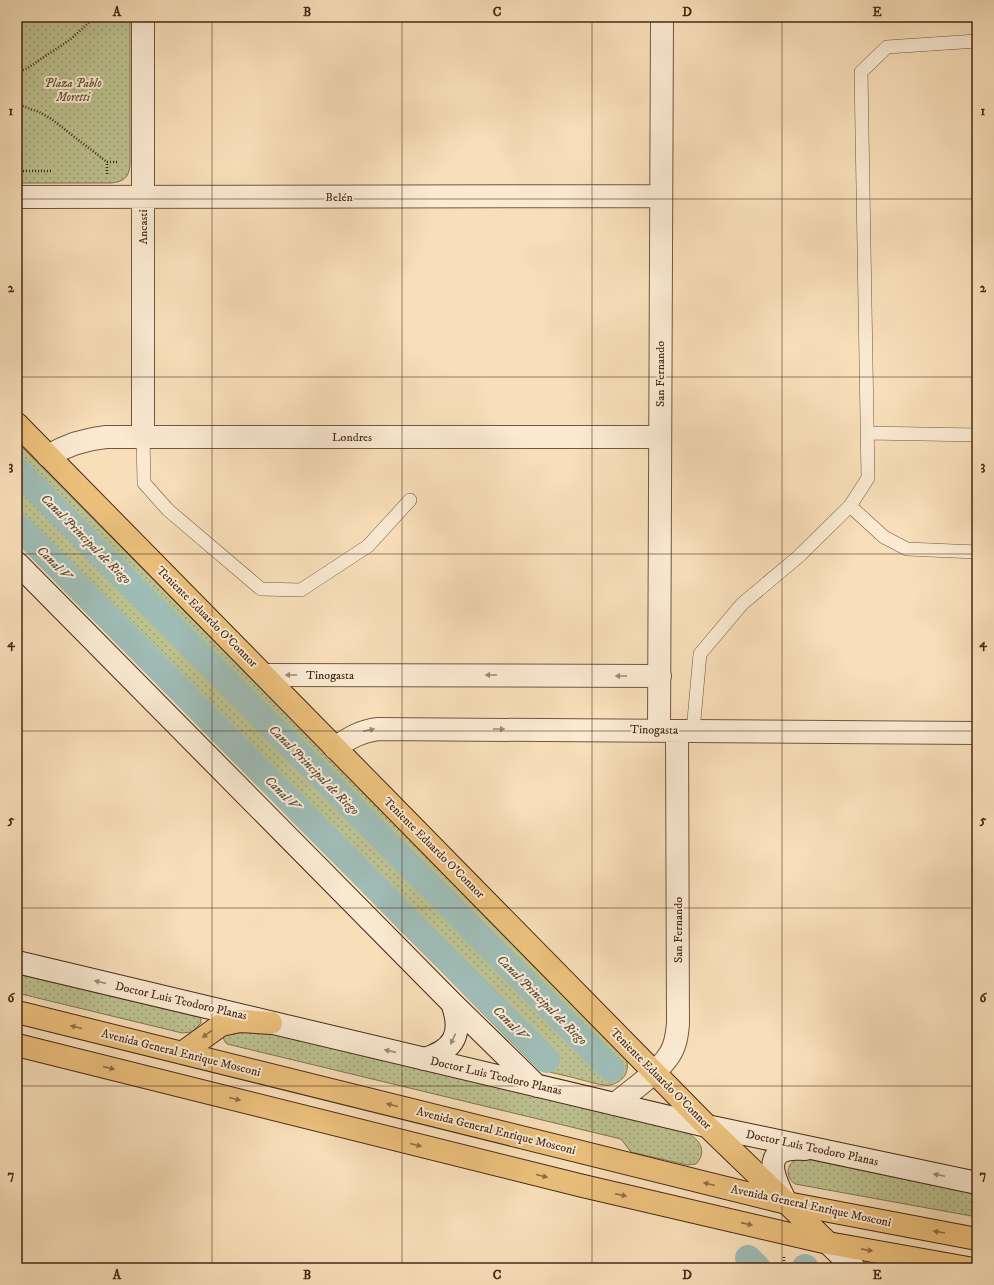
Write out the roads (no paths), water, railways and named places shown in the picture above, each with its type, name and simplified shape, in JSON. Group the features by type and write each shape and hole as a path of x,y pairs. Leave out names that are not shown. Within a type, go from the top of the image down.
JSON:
{"main road":[{"name":"Teniente Eduardo O'Connor","path":"17,424 707,1126 828,1243"},
{"name":"Avenida General Enrique Mosconi","path":"17,1012 787,1203 977,1239"},
{"path":"182,1053 221,1025 240,1021 271,1023"},
{"path":"17,1045 575,1184 828,1243 968,1268"}],"street":[{"name":"Ancasti","path":"143,17 143,437"},
{"name":"San Fernando","path":"615,1104 654,1072 671,1053 675,1044 678,1024 677,731 660,676 662,17"},
{"name":"Belén","path":"17,197 661,196"},
{"name":"Londres","path":"48,456 66,446 92,438 106,437 660,437"},
{"path":"17,563 452,1003 537,1086"},
{"name":"Tinogasta","path":"264,675 660,676"},
{"name":"Tinogasta","path":"335,748 358,733 378,729 977,733"},
{"name":"Doctor Luis Teodoro Planas","path":"17,962 707,1126 977,1183"},
{"path":"424,1059 443,1052 450,1046 454,1038 458,1023 452,1003"},
{"path":"787,1203 773,1170 775,1160 779,1153 787,1150 812,1148"},
{"name":"Teniente Eduardo O'Connor","path":"828,1243 854,1268"}],"lane":[{"path":"677,731 700,654 742,604 798,557 850,506 868,478 861,72 887,47 977,41"},
{"path":"867,433 977,435"},
{"path":"143,437 144,483 168,510 261,589 301,590 368,546 410,500"},
{"path":"850,506 884,537 907,549 977,552"}],"waterway":[{"name":"Canal Principal de Riego","path":"17,470 611,1069"},
{"name":"Canal V","path":"17,525 547,1060"},
{"name":"Canal V","path":"748,1258 758,1268"}],"park label":[{"name":"Plaza Pablo Moretti","path":"73,90"}]}
